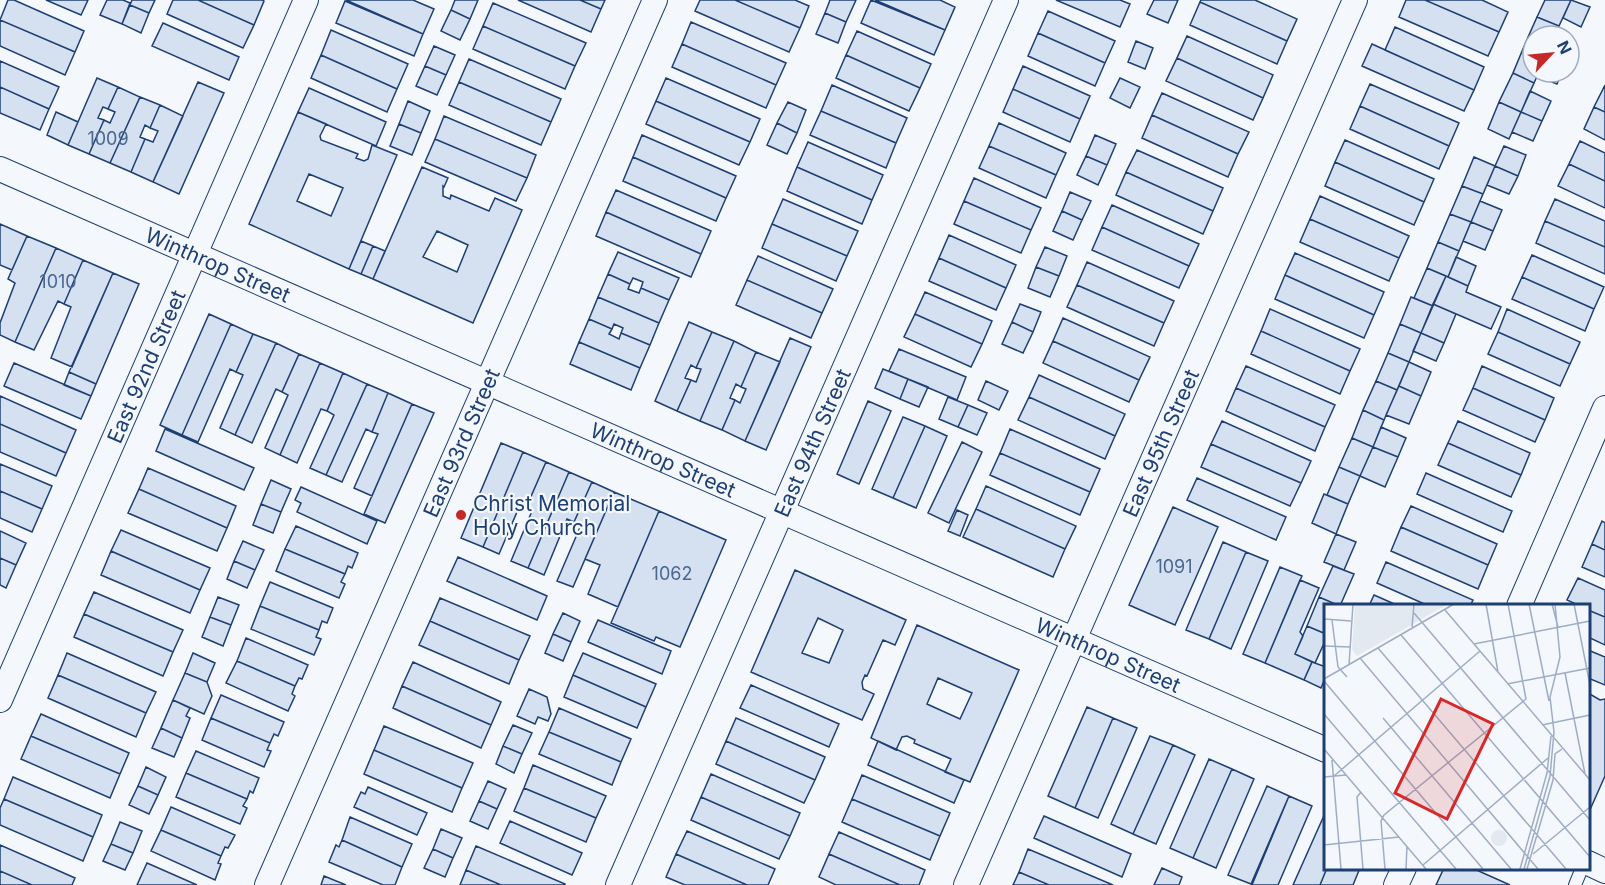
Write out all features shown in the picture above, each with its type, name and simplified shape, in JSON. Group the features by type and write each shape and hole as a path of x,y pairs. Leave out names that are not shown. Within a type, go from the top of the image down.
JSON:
{"street":[{"name":"East 92nd Street","path":"0,700 306,0"},
{"name":"East 93rd Street","path":"267,885 656,0"},
{"name":"East 94th Street","path":"618,885 1006,0"},
{"name":"East 95th Street","path":"966,885 1355,0"},
{"name":"Winthrop Street","path":"0,170 1324,749"},
{"path":"1519,604 1605,408"},
{"path":"1590,864 1605,871"},
{"path":"1396,885 1403,870"}],"lane":[{"path":"1575,885 1581,870"}],"building":[{"path":"8,0 14,0 84,31 75,52 0,20"},
{"path":"46,0 88,0 81,15"},
{"path":"107,0 123,0 130,3 122,24 100,15"},
{"path":"132,0 155,0 149,13 130,5"},
{"path":"173,0 198,0 254,25 243,48 167,14"},
{"path":"198,0 262,0 264,1 254,25"},
{"path":"346,0 413,0 434,9 423,34"},
{"path":"455,0 478,0 470,19 451,10"},
{"path":"518,0 580,0 601,9 591,32"},
{"path":"580,0 605,0 601,9"},
{"path":"700,0 735,0 800,28 789,52 695,11"},
{"path":"735,0 795,0 809,6 800,28"},
{"path":"830,0 856,0 846,22 825,13"},
{"path":"871,0 945,30 934,55 861,23"},
{"path":"875,0 940,0 955,7 945,30"},
{"path":"1056,0 1120,0 1130,4 1120,27"},
{"path":"1154,0 1178,0 1168,23 1147,14"},
{"path":"1201,0 1255,0 1297,19 1287,41 1200,2"},
{"path":"1406,0 1425,0 1499,32 1488,56 1399,17"},
{"path":"1425,0 1482,0 1508,12 1499,32"},
{"path":"1545,0 1571,0 1560,24 1537,17"},
{"path":"1571,0 1590,7 1581,27 1581,24 1575,24 1563,18"},
{"path":"345,1 423,34 414,56 336,23"},
{"path":"1200,2 1287,41 1277,64 1190,25"},
{"path":"493,3 586,43 575,66 483,26"},
{"path":"130,5 149,13 141,33 122,24"},
{"path":"451,10 470,19 460,40 441,31"},
{"path":"1048,11 1115,41 1105,63 1038,33"},
{"path":"825,13 846,22 838,43 816,34"},
{"path":"1537,17 1554,24 1534,24"},
{"path":"0,20 75,52 65,75 0,46"},
{"path":"691,22 786,63 776,85 682,44"},
{"path":"163,23 239,57 229,80 152,46"},
{"path":"483,26 575,66 565,89 473,49"},
{"path":"1395,27 1484,67 1474,90 1385,50"},
{"path":"331,30 408,64 397,89 321,55"},
{"path":"857,31 931,64 920,88 846,55"},
{"path":"1038,33 1105,63 1095,86 1028,56"},
{"path":"1187,36 1273,75 1263,98 1177,58"},
{"path":"1136,41 1153,48 1145,69 1128,62"},
{"path":"682,44 776,85 766,108 672,67"},
{"path":"1372,44 1474,90 1464,111 1362,66"},
{"path":"434,46 455,55 446,75 425,66"},
{"path":"1521,54 1521,77 1513,73"},
{"path":"321,55 397,89 387,112 311,78"},
{"path":"846,55 920,88 909,111 836,78"},
{"path":"1177,58 1263,98 1253,120 1166,81"},
{"path":"469,59 561,99 551,122 459,82"},
{"path":"0,61 59,87 49,109 0,87"},
{"path":"425,66 446,75 437,95 416,86"},
{"path":"1023,66 1090,96 1080,119 1013,89"},
{"path":"1513,73 1521,77 1521,84 1534,84 1521,112 1499,102"},
{"path":"97,78 118,87 108,109 103,107 98,118 104,120 89,154 68,145"},
{"path":"666,78 760,119 750,142 656,101"},
{"path":"1120,78 1140,87 1130,108 1110,98"},
{"path":"198,82 224,93 179,194 153,182"},
{"path":"459,82 551,122 541,145 449,105"},
{"path":"1370,84 1459,123 1449,146 1360,106"},
{"path":"832,85 907,118 896,143 821,111"},
{"path":"1605,85 1605,112 1594,107"},
{"path":"0,87 49,109 40,130 0,113"},
{"path":"118,87 140,97 110,163 89,154 104,120 110,123 115,112 108,109"},
{"path":"309,88 386,122 376,146 298,112"},
{"path":"1013,89 1080,119 1070,142 1003,112"},
{"path":"1530,91 1551,101 1542,121 1521,112"},
{"path":"1162,93 1249,132 1238,154 1152,115"},
{"path":"140,97 160,105 150,128 145,125 140,137 145,139 131,172 110,163"},
{"path":"408,101 430,111 421,133 399,124"},
{"path":"656,101 750,142 739,165 646,124"},
{"path":"788,102 806,110 797,133 777,123"},
{"path":"1499,102 1521,112 1509,139 1488,129"},
{"path":"160,105 183,116 153,182 131,172 145,139 153,142 158,131 150,128"},
{"path":"1360,106 1449,146 1439,169 1350,129"},
{"path":"1594,107 1605,112 1605,140 1584,129"},
{"path":"821,111 896,143 886,168 810,135"},
{"path":"56,112 78,122 68,145 47,135"},
{"path":"298,112 326,124 320,136 321,140 358,154 356,158 364,161 368,159 372,145 397,155 349,269 249,224","holes":["309,174 343,188 331,216 297,201"]},
{"path":"1521,112 1542,121 1533,141 1512,132"},
{"path":"1152,115 1238,154 1228,177 1142,138"},
{"path":"444,116 536,155 527,178 435,139"},
{"path":"777,123 797,133 787,154 767,145"},
{"path":"999,123 1066,153 1056,175 989,146"},
{"path":"399,124 421,133 412,155 390,146"},
{"path":"642,135 736,176 726,198 633,157"},
{"path":"1095,135 1116,144 1107,165 1086,156"},
{"path":"435,139 527,178 516,201 425,162"},
{"path":"1345,140 1434,179 1424,202 1335,162"},
{"path":"1580,141 1605,153 1605,181 1569,164"},
{"path":"808,142 883,175 872,200 797,167"},
{"path":"989,146 1056,175 1046,198 979,168"},
{"path":"1504,146 1526,155 1518,176 1495,166"},
{"path":"1137,150 1223,188 1213,211 1126,172"},
{"path":"1086,156 1107,165 1098,185 1077,175"},
{"path":"633,157 726,198 716,221 623,181"},
{"path":"1474,157 1495,166 1483,194 1462,186"},
{"path":"1335,162 1424,202 1414,225 1325,186"},
{"path":"1569,164 1605,181 1605,208 1558,186"},
{"path":"1495,166 1518,176 1509,194 1487,185"},
{"path":"422,167 448,178 443,186 443,196 450,199 451,195 489,211 495,198 522,210 473,323 373,279","holes":["437,231 468,245 457,272 423,257"]},
{"path":"797,167 872,200 862,224 787,191"},
{"path":"1126,172 1213,211 1203,234 1116,195"},
{"path":"974,178 1041,208 1031,230 964,201"},
{"path":"1462,186 1483,194 1471,222 1450,214"},
{"path":"616,190 711,231 701,254 606,212"},
{"path":"1070,192 1091,201 1082,220 1062,211"},
{"path":"1320,196 1409,236 1399,258 1310,219"},
{"path":"783,199 858,231 847,256 772,224"},
{"path":"1555,199 1605,221 1605,247 1545,221"},
{"path":"964,201 1031,230 1021,253 954,224"},
{"path":"1480,201 1502,210 1493,231 1471,222"},
{"path":"1112,205 1199,244 1189,266 1102,227"},
{"path":"1062,211 1082,220 1073,240 1053,231"},
{"path":"606,212 701,254 691,277 596,236"},
{"path":"1450,214 1471,222 1459,251 1438,242"},
{"path":"1310,219 1399,258 1389,281 1300,242"},
{"path":"1545,221 1605,247 1605,274 1536,243"},
{"path":"1471,222 1493,231 1485,250 1463,241"},
{"path":"0,224 27,236 12,270 0,265"},
{"path":"772,224 847,256 836,281 762,248"},
{"path":"1102,227 1189,266 1179,288 1092,250"},
{"path":"949,235 1016,265 1006,288 939,258"},
{"path":"27,236 56,248 15,342 0,335 0,323 15,283 8,279"},
{"path":"361,241 373,246 361,274 349,269"},
{"path":"1438,242 1459,251 1448,277 1427,268"},
{"path":"373,246 385,251 373,279 361,274"},
{"path":"1045,247 1067,256 1059,276 1036,267"},
{"path":"56,248 83,260 64,304 58,301 34,350 15,342"},
{"path":"618,252 679,278 669,300 641,288 643,282 633,278 630,284 608,274"},
{"path":"1295,253 1384,292 1374,315 1285,275"},
{"path":"1532,255 1604,287 1594,309 1522,277"},
{"path":"758,256 833,289 822,313 747,280"},
{"path":"1456,257 1476,266 1468,286 1448,277"},
{"path":"939,258 1006,288 996,310 929,281"},
{"path":"83,260 113,273 72,367 51,358 71,307 64,304"},
{"path":"1087,262 1174,301 1164,323 1077,285"},
{"path":"1036,267 1059,276 1050,297 1028,288"},
{"path":"1427,268 1446,276 1433,306 1414,298"},
{"path":"113,273 139,284 96,384 69,372"},
{"path":"608,274 630,284 628,289 639,293 641,288 669,300 659,323 598,297"},
{"path":"1285,275 1374,315 1364,338 1275,299"},
{"path":"1446,276 1468,286 1466,292 1501,307 1491,329 1433,304"},
{"path":"1522,277 1594,309 1585,331 1512,299"},
{"path":"747,280 822,313 811,338 736,305"},
{"path":"1077,285 1164,323 1154,346 1067,307"},
{"path":"925,292 992,321 982,344 915,314"},
{"path":"598,297 659,323 650,345 621,333 623,328 614,324 612,329 589,319"},
{"path":"1411,297 1433,306 1421,333 1400,324"},
{"path":"1020,304 1041,312 1033,332 1012,322"},
{"path":"1433,304 1456,314 1444,343 1421,333"},
{"path":"1270,309 1360,349 1350,371 1261,331"},
{"path":"1507,309 1580,342 1570,364 1498,332"},
{"path":"209,314 231,324 182,435 160,425"},
{"path":"915,314 982,344 971,367 904,337"},
{"path":"1063,318 1150,357 1139,380 1053,341"},
{"path":"589,319 612,329 609,334 619,339 621,333 650,345 640,368 579,342"},
{"path":"689,322 712,332 696,368 691,365 685,378 691,380 677,411 655,401"},
{"path":"1012,322 1033,332 1023,353 1002,344"},
{"path":"231,324 253,334 236,372 230,369 198,442 182,435"},
{"path":"1400,324 1421,333 1409,362 1388,353"},
{"path":"1261,331 1350,371 1340,394 1251,354"},
{"path":"712,332 734,341 700,421 677,411 691,380 696,382 701,369 696,368"},
{"path":"1498,332 1570,364 1560,386 1488,354"},
{"path":"1421,333 1444,343 1436,361 1413,351"},
{"path":"253,334 276,343 235,435 220,428 243,375 236,372"},
{"path":"790,338 811,347 766,450 745,441"},
{"path":"734,341 756,352 741,387 736,384 730,398 735,400 722,430 700,421"},
{"path":"1053,341 1139,380 1129,402 1043,363"},
{"path":"579,342 640,368 631,390 570,364"},
{"path":"276,343 299,354 282,392 276,389 252,443 235,435"},
{"path":"899,349 966,377 957,400 889,371"},
{"path":"756,352 780,362 745,441 722,430 735,400 740,403 746,389 741,387"},
{"path":"1388,353 1409,362 1397,390 1376,381"},
{"path":"299,354 320,363 280,455 265,448 288,395 282,392"},
{"path":"1409,362 1431,372 1421,396 1399,386"},
{"path":"14,363 91,396 81,419 4,386"},
{"path":"320,363 343,373 327,411 321,409 297,463 280,455"},
{"path":"1246,366 1335,405 1325,427 1236,388"},
{"path":"1482,366 1554,398 1545,420 1473,388"},
{"path":"883,369 908,379 900,399 875,388"},
{"path":"69,372 96,384 91,396 64,385"},
{"path":"343,373 367,384 326,475 310,468 334,415 327,411"},
{"path":"1039,375 1125,414 1115,436 1029,397"},
{"path":"908,379 928,387 919,407 900,399"},
{"path":"986,381 1008,391 999,410 978,400"},
{"path":"1376,381 1397,390 1384,420 1363,410"},
{"path":"367,384 388,393 372,432 366,429 342,482 326,475"},
{"path":"1399,386 1421,396 1409,424 1386,415"},
{"path":"1236,388 1325,427 1315,451 1226,411"},
{"path":"1473,388 1545,420 1535,442 1463,410"},
{"path":"388,393 412,404 372,496 354,488 378,434 372,432"},
{"path":"0,396 76,430 66,453 0,424"},
{"path":"948,397 968,405 958,427 939,419"},
{"path":"1029,397 1115,436 1105,459 1018,420"},
{"path":"868,401 891,411 859,484 837,474"},
{"path":"412,404 434,413 385,523 364,514"},
{"path":"968,405 987,413 977,435 958,427"},
{"path":"1363,410 1384,420 1373,447 1352,438"},
{"path":"903,417 925,426 893,498 872,489"},
{"path":"1222,421 1311,461 1301,483 1211,444"},
{"path":"1458,421 1530,453 1521,475 1448,443"},
{"path":"0,424 66,453 56,476 0,452"},
{"path":"925,426 947,436 916,508 893,498"},
{"path":"1381,427 1406,438 1398,457 1373,447"},
{"path":"165,429 254,468 244,490 156,451"},
{"path":"1010,429 1100,469 1090,492 1000,453"},
{"path":"1352,438 1373,447 1360,476 1339,467"},
{"path":"962,442 982,452 949,523 928,513"},
{"path":"501,443 523,452 483,547 461,538"},
{"path":"1448,443 1521,475 1511,497 1438,465"},
{"path":"1211,444 1301,483 1290,506 1201,467"},
{"path":"1373,447 1398,457 1385,487 1360,476"},
{"path":"523,452 546,462 526,508 520,505 499,554 483,547"},
{"path":"1000,453 1090,492 1080,515 990,475"},
{"path":"546,462 569,472 528,568 511,561 532,511 526,508"},
{"path":"0,464 52,486 42,509 0,491"},
{"path":"1339,467 1360,476 1348,504 1327,495"},
{"path":"148,468 236,506 227,528 139,489"},
{"path":"569,472 592,482 574,522 567,519 544,575 528,568"},
{"path":"1426,473 1512,511 1503,532 1417,494"},
{"path":"1197,478 1286,517 1276,540 1187,500"},
{"path":"271,480 291,489 281,512 261,504"},
{"path":"592,482 614,492 573,587 557,581 581,525 574,522"},
{"path":"986,486 1076,526 1065,549 976,509"},
{"path":"301,487 377,521 367,544 297,512 301,503 295,500"},
{"path":"139,489 227,528 217,551 128,513"},
{"path":"0,491 42,509 32,532 0,518"},
{"path":"614,492 659,511 618,607 588,594 600,565 585,559"},
{"path":"1324,494 1348,504 1336,534 1312,523"},
{"path":"261,504 281,512 273,533 253,525"},
{"path":"1411,506 1497,544 1488,565 1401,527"},
{"path":"1173,507 1218,527 1175,625 1129,605"},
{"path":"976,509 1065,549 1053,577 963,537"},
{"path":"957,510 968,515 960,536 948,531"},
{"path":"659,511 726,540 680,647 656,637 654,641 611,623"},
{"path":"1602,521 1605,523 1605,550 1592,544"},
{"path":"296,526 358,553 352,568 348,566 345,574 285,549"},
{"path":"1401,527 1488,565 1478,589 1391,551"},
{"path":"121,530 210,568 200,590 111,551"},
{"path":"0,531 26,543 16,565 0,558"},
{"path":"1336,534 1356,542 1344,570 1324,562"},
{"path":"243,541 264,550 255,570 234,561"},
{"path":"1223,542 1246,552 1209,639 1186,630"},
{"path":"1592,544 1605,550 1605,577 1582,567"},
{"path":"285,549 345,574 341,582 345,584 339,598 276,571"},
{"path":"111,551 200,590 190,613 101,575"},
{"path":"1246,552 1268,561 1231,649 1209,639"},
{"path":"458,557 547,596 537,620 447,581"},
{"path":"0,558 16,565 6,588 0,585"},
{"path":"234,561 255,570 247,588 227,579"},
{"path":"1386,562 1473,600 1471,604 1424,604 1377,583"},
{"path":"1333,566 1354,574 1341,604 1319,597"},
{"path":"1280,567 1302,576 1265,663 1243,654"},
{"path":"795,570 906,620 895,645 883,640 867,676 865,675 862,682 863,689 874,694 862,720 751,672","holes":["818,618 843,630 829,663 802,653"]},
{"path":"1578,578 1605,590 1605,617 1590,611 1590,604 1576,604 1567,600"},
{"path":"1300,580 1319,588 1300,632 1303,636 1295,654 1312,662 1304,680 1265,663"},
{"path":"270,582 333,608 327,623 322,621 319,630 260,606"},
{"path":"94,592 183,630 173,652 84,614"},
{"path":"1374,595 1394,604 1370,604"},
{"path":"218,597 239,605 231,625 210,617"},
{"path":"1319,597 1335,604 1324,604 1324,633 1307,626"},
{"path":"440,598 530,636 519,660 430,621"},
{"path":"260,606 319,630 316,637 321,639 314,655 251,629"},
{"path":"1590,611 1605,617 1605,645 1590,638"},
{"path":"563,613 580,621 571,642 553,634"},
{"path":"84,614 173,652 163,676 74,637"},
{"path":"210,617 231,625 223,646 202,637"},
{"path":"598,620 671,651 662,674 588,642"},
{"path":"430,621 519,660 509,684 419,645"},
{"path":"917,625 1019,670 970,782 945,772 951,759 914,743 915,740 907,736 902,737 896,750 871,738","holes":["938,678 972,693 960,719 927,704"]},
{"path":"1307,626 1324,633 1324,643 1315,663 1295,654"},
{"path":"553,634 571,642 563,661 545,653"},
{"path":"246,638 308,665 302,679 299,678 295,686 237,661"},
{"path":"1590,651 1605,657 1605,685 1590,679"},
{"path":"67,653 156,692 146,713 58,675"},
{"path":"193,653 215,663 207,682 185,673"},
{"path":"583,653 656,684 646,707 573,675"},
{"path":"237,661 295,686 292,694 295,696 288,711 226,683"},
{"path":"413,662 501,702 491,725 402,686"},
{"path":"1312,662 1324,666 1324,681 1321,688 1304,680"},
{"path":"185,673 207,682 212,696 204,714 173,700"},
{"path":"58,675 146,713 136,737 48,698"},
{"path":"573,675 646,707 637,728 564,697"},
{"path":"751,685 839,724 829,747 740,708"},
{"path":"402,686 491,725 481,748 393,708"},
{"path":"529,689 547,697 551,714 548,721 538,717 535,724 517,716"},
{"path":"1590,694 1600,700 1605,699 1605,776 1590,810"},
{"path":"221,695 284,722 278,736 274,734 270,743 211,718"},
{"path":"173,700 190,708 186,716 190,718 182,738 161,728"},
{"path":"1087,707 1113,718 1075,808 1048,796"},
{"path":"559,708 631,739 621,762 549,732"},
{"path":"41,714 129,753 120,774 31,736"},
{"path":"211,718 270,743 267,750 271,751 264,767 202,740"},
{"path":"736,718 825,757 815,780 726,741"},
{"path":"1113,718 1137,728 1098,818 1075,808"},
{"path":"513,725 532,733 522,754 503,746"},
{"path":"384,726 473,763 462,788 374,750"},
{"path":"161,728 182,738 174,757 152,748"},
{"path":"549,732 621,762 612,785 539,754"},
{"path":"31,736 120,774 110,798 21,759"},
{"path":"1150,736 1173,745 1133,834 1111,824"},
{"path":"726,741 815,780 804,803 716,764"},
{"path":"878,741 964,780 954,803 868,765"},
{"path":"1173,745 1195,755 1156,844 1133,834"},
{"path":"503,746 522,754 514,773 496,764"},
{"path":"374,750 462,788 452,812 364,774"},
{"path":"196,751 259,778 253,793 250,791 247,799 186,773"},
{"path":"1209,759 1232,769 1193,858 1170,848"},
{"path":"533,765 606,796 596,818 524,788"},
{"path":"146,767 166,777 158,795 138,786"},
{"path":"1232,769 1254,779 1216,868 1193,858"},
{"path":"186,773 247,799 243,806 247,808 240,824 176,797"},
{"path":"711,774 800,813 790,836 701,797"},
{"path":"862,775 950,813 940,836 852,799"},
{"path":"13,777 102,815 93,837 4,799"},
{"path":"488,781 506,789 497,809 479,801"},
{"path":"138,786 158,795 149,814 129,805"},
{"path":"1267,786 1289,796 1251,884 1228,875"},
{"path":"368,787 427,813 417,835 354,807 361,792 365,794"},
{"path":"524,788 596,818 586,842 514,811"},
{"path":"1289,796 1312,806 1278,885 1252,885"},
{"path":"701,797 790,836 779,859 691,820"},
{"path":"4,799 93,837 83,861 0,825 0,808"},
{"path":"852,799 940,836 930,860 842,822"},
{"path":"479,801 497,809 488,829 470,821"},
{"path":"171,807 235,835 228,848 225,847 221,856 161,830"},
{"path":"1324,815 1324,870 1326,870 1320,885 1293,885"},
{"path":"1044,816 1131,854 1122,877 1034,838"},
{"path":"350,817 412,844 402,867 342,840"},
{"path":"510,821 582,853 572,875 500,843"},
{"path":"120,822 142,831 133,853 111,844"},
{"path":"441,829 462,838 453,858 433,849"},
{"path":"161,830 221,856 218,863 221,864 215,880 151,851"},
{"path":"687,831 775,869 768,885 747,885 676,854"},
{"path":"839,832 925,870 919,885 900,885 829,854"},
{"path":"342,840 402,867 395,885 383,885 329,862 336,845 339,847"},
{"path":"111,844 133,853 125,870 103,861"},
{"path":"0,845 75,878 72,885 32,885 0,871"},
{"path":"476,846 565,885 501,885 466,870"},
{"path":"433,849 453,858 445,877 424,868"},
{"path":"1028,849 1113,885 1049,885 1019,872"},
{"path":"676,854 747,885 685,885 666,877"},
{"path":"829,854 900,885 836,885 819,877"},
{"path":"147,863 197,885 137,885"},
{"path":"1162,868 1182,877 1179,885 1154,885"},
{"path":"466,870 501,885 460,885"},
{"path":"1326,870 1359,870 1353,885 1320,885"},
{"path":"1443,870 1476,870 1510,885 1436,885"},
{"path":"0,871 32,885 0,885"},
{"path":"1019,872 1049,885 1013,885"},
{"path":"324,876 346,885 321,885"}],"place":[{"name":"Christ Memorial Holy Church","path":"461,515"}]}
